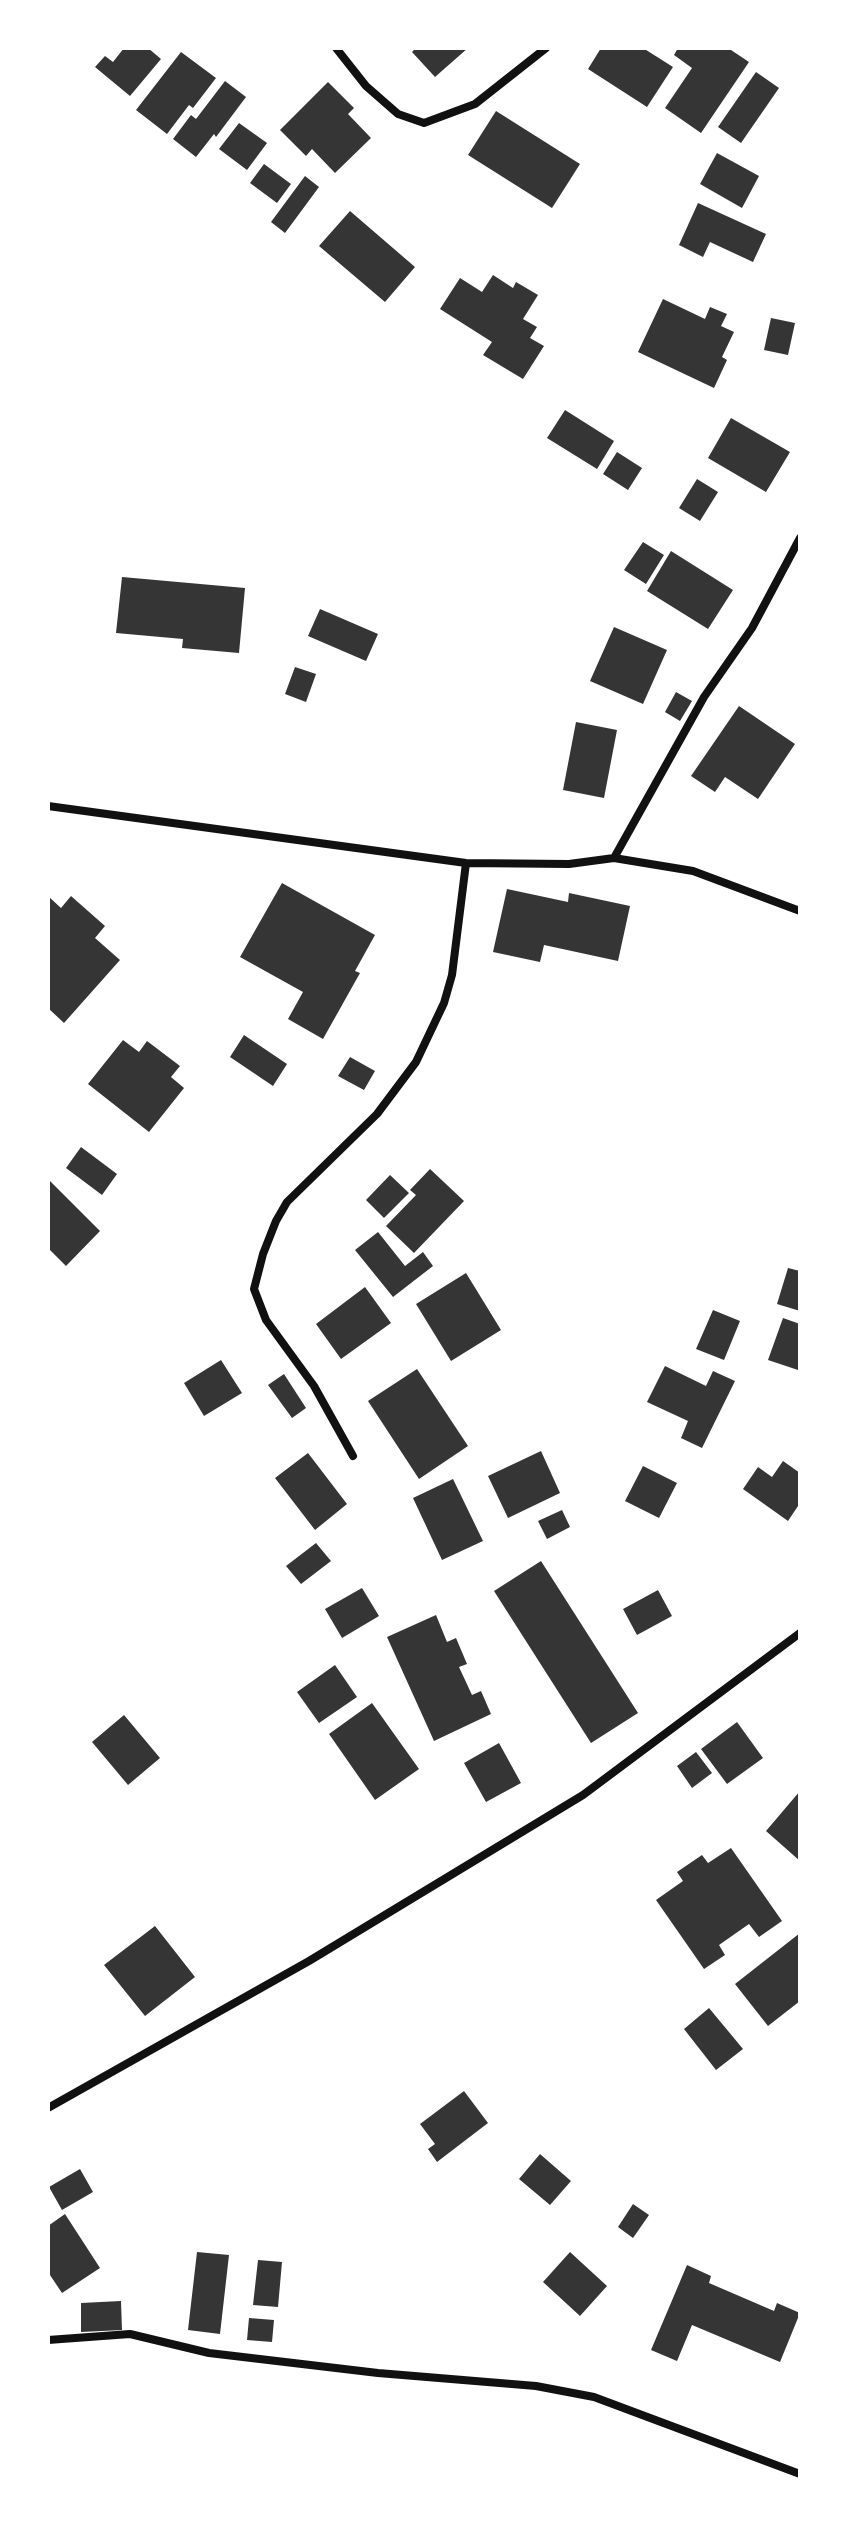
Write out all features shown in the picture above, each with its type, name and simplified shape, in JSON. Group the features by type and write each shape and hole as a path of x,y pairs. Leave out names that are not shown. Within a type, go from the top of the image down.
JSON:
{"street":[{"path":"336,48 366,86 398,114 424,123 475,104 546,48"},
{"path":"614,858 704,697 752,628 800,538"},
{"path":"48,806 466,863 569,864 614,858 693,871 800,911"},
{"path":"353,1456 314,1386 266,1320 254,1289 263,1254 287,1202 377,1114 416,1062 444,1003 452,975 466,863"},
{"path":"48,2108 309,1961 583,1795 797,1636 800,1647"},
{"path":"48,2340 130,2334 209,2353 378,2373 536,2386 594,2397 800,2474"}],"building":[{"path":"124,48 148,48 161,59 130,96 95,67 105,56 113,62"},
{"path":"416,48 468,48 435,77 412,52"},
{"path":"601,48 643,48 673,67 647,107 588,69"},
{"path":"678,48 728,48 749,62 701,133 665,108 692,68 674,55"},
{"path":"181,52 216,78 193,108 189,105 167,134 136,110"},
{"path":"756,72 779,88 741,143 718,127"},
{"path":"225,81 246,97 216,137 214,134 196,157 173,139 191,115 196,119"},
{"path":"328,82 354,108 348,114 371,138 335,173 312,149 306,156 280,130"},
{"path":"496,111 580,164 552,208 468,155"},
{"path":"239,123 267,143 247,170 219,149"},
{"path":"717,153 759,176 742,208 700,184"},
{"path":"264,164 291,184 277,203 250,183"},
{"path":"305,176 319,187 285,233 271,222"},
{"path":"698,203 766,234 753,262 710,242 703,257 679,245"},
{"path":"350,211 415,267 385,302 319,246"},
{"path":"493,275 513,288 516,282 538,295 523,319 537,327 530,338 544,346 523,379 483,355 492,342 440,309 460,278 482,292"},
{"path":"663,299 705,319 710,307 727,314 721,326 734,332 722,357 727,360 714,388 638,352"},
{"path":"771,318 795,323 788,355 764,350"},
{"path":"565,410 614,441 597,469 547,438"},
{"path":"731,418 790,452 766,492 708,458"},
{"path":"617,452 642,468 628,490 603,474"},
{"path":"697,479 718,492 700,521 679,508"},
{"path":"643,542 664,555 646,584 624,570"},
{"path":"671,551 733,590 708,629 647,591"},
{"path":"122,577 245,588 239,653 182,648 183,639 116,633"},
{"path":"320,609 378,634 366,661 308,636"},
{"path":"614,627 667,650 643,704 590,681"},
{"path":"295,667 316,674 306,702 285,694"},
{"path":"676,692 692,701 680,721 665,712"},
{"path":"739,706 795,744 758,799 725,777 715,792 691,776"},
{"path":"576,722 617,730 604,798 563,790"},
{"path":"282,883 375,935 355,971 360,973 323,1039 288,1019 303,992 240,957"},
{"path":"507,889 568,902 569,893 630,906 618,961 544,945 540,962 493,952"},
{"path":"48,896 61,908 71,896 105,926 95,938 120,960 64,1023 48,1008"},
{"path":"244,1035 287,1064 273,1086 230,1057"},
{"path":"123,1040 139,1052 147,1041 180,1066 171,1077 184,1088 149,1132 88,1084"},
{"path":"350,1057 375,1071 364,1090 338,1076"},
{"path":"81,1147 117,1174 102,1195 66,1168"},
{"path":"430,1169 464,1201 414,1253 386,1226 416,1195 410,1190"},
{"path":"390,1175 409,1193 384,1218 366,1200"},
{"path":"48,1179 100,1231 66,1266 48,1248"},
{"path":"378,1232 405,1266 423,1252 433,1266 393,1297 355,1250"},
{"path":"788,1268 800,1271 800,1311 777,1304"},
{"path":"466,1273 501,1330 451,1361 416,1304"},
{"path":"365,1287 391,1323 341,1359 316,1324"},
{"path":"713,1310 740,1321 724,1360 696,1349"},
{"path":"783,1318 800,1324 798,1370 768,1360"},
{"path":"221,1360 242,1393 204,1416 184,1383"},
{"path":"665,1366 706,1386 713,1371 735,1381 702,1448 681,1438 688,1421 647,1402"},
{"path":"417,1369 468,1446 419,1479 368,1401"},
{"path":"284,1374 306,1408 292,1418 268,1385"},
{"path":"541,1451 560,1493 508,1518 488,1476"},
{"path":"308,1453 347,1504 315,1530 275,1478"},
{"path":"783,1461 800,1473 800,1503 788,1521 743,1489 758,1467 772,1477"},
{"path":"643,1466 677,1483 659,1518 625,1501"},
{"path":"453,1479 483,1541 442,1560 413,1498"},
{"path":"562,1510 570,1527 547,1539 538,1521"},
{"path":"316,1543 331,1561 301,1584 286,1566"},
{"path":"541,1561 638,1713 591,1743 494,1591"},
{"path":"362,1588 379,1616 342,1638 325,1609"},
{"path":"658,1590 672,1616 637,1635 623,1609"},
{"path":"436,1615 447,1642 456,1638 467,1664 459,1667 472,1695 481,1691 491,1714 434,1741 387,1637"},
{"path":"335,1665 357,1697 319,1723 297,1692"},
{"path":"372,1703 419,1769 375,1800 329,1734"},
{"path":"124,1715 160,1758 128,1785 92,1742"},
{"path":"737,1722 763,1758 727,1784 701,1749"},
{"path":"499,1743 521,1783 486,1802 464,1763"},
{"path":"696,1752 712,1773 692,1788 677,1766"},
{"path":"800,1791 800,1861 766,1831"},
{"path":"731,1848 782,1921 759,1937 749,1924 719,1945 725,1955 704,1969 656,1900 683,1881 677,1872 702,1855 708,1863"},
{"path":"155,1926 195,1977 145,2016 104,1965"},
{"path":"800,1933 800,2001 768,2026 735,1984"},
{"path":"709,2008 743,2049 716,2070 684,2029"},
{"path":"464,2091 488,2123 437,2162 428,2149 435,2144 420,2124"},
{"path":"540,2154 571,2181 550,2205 519,2179"},
{"path":"80,2169 93,2192 62,2210 49,2187"},
{"path":"633,2204 649,2215 633,2238 618,2227"},
{"path":"65,2214 100,2268 62,2293 48,2272 48,2226"},
{"path":"197,2252 229,2255 220,2334 188,2330"},
{"path":"570,2252 607,2286 580,2316 543,2282"},
{"path":"258,2260 282,2262 278,2307 253,2305"},
{"path":"687,2265 711,2276 709,2283 774,2311 777,2303 800,2313 780,2362 692,2325 677,2361 651,2350"},
{"path":"121,2301 122,2330 81,2332 81,2303"},
{"path":"249,2318 274,2320 272,2342 247,2340"}]}
